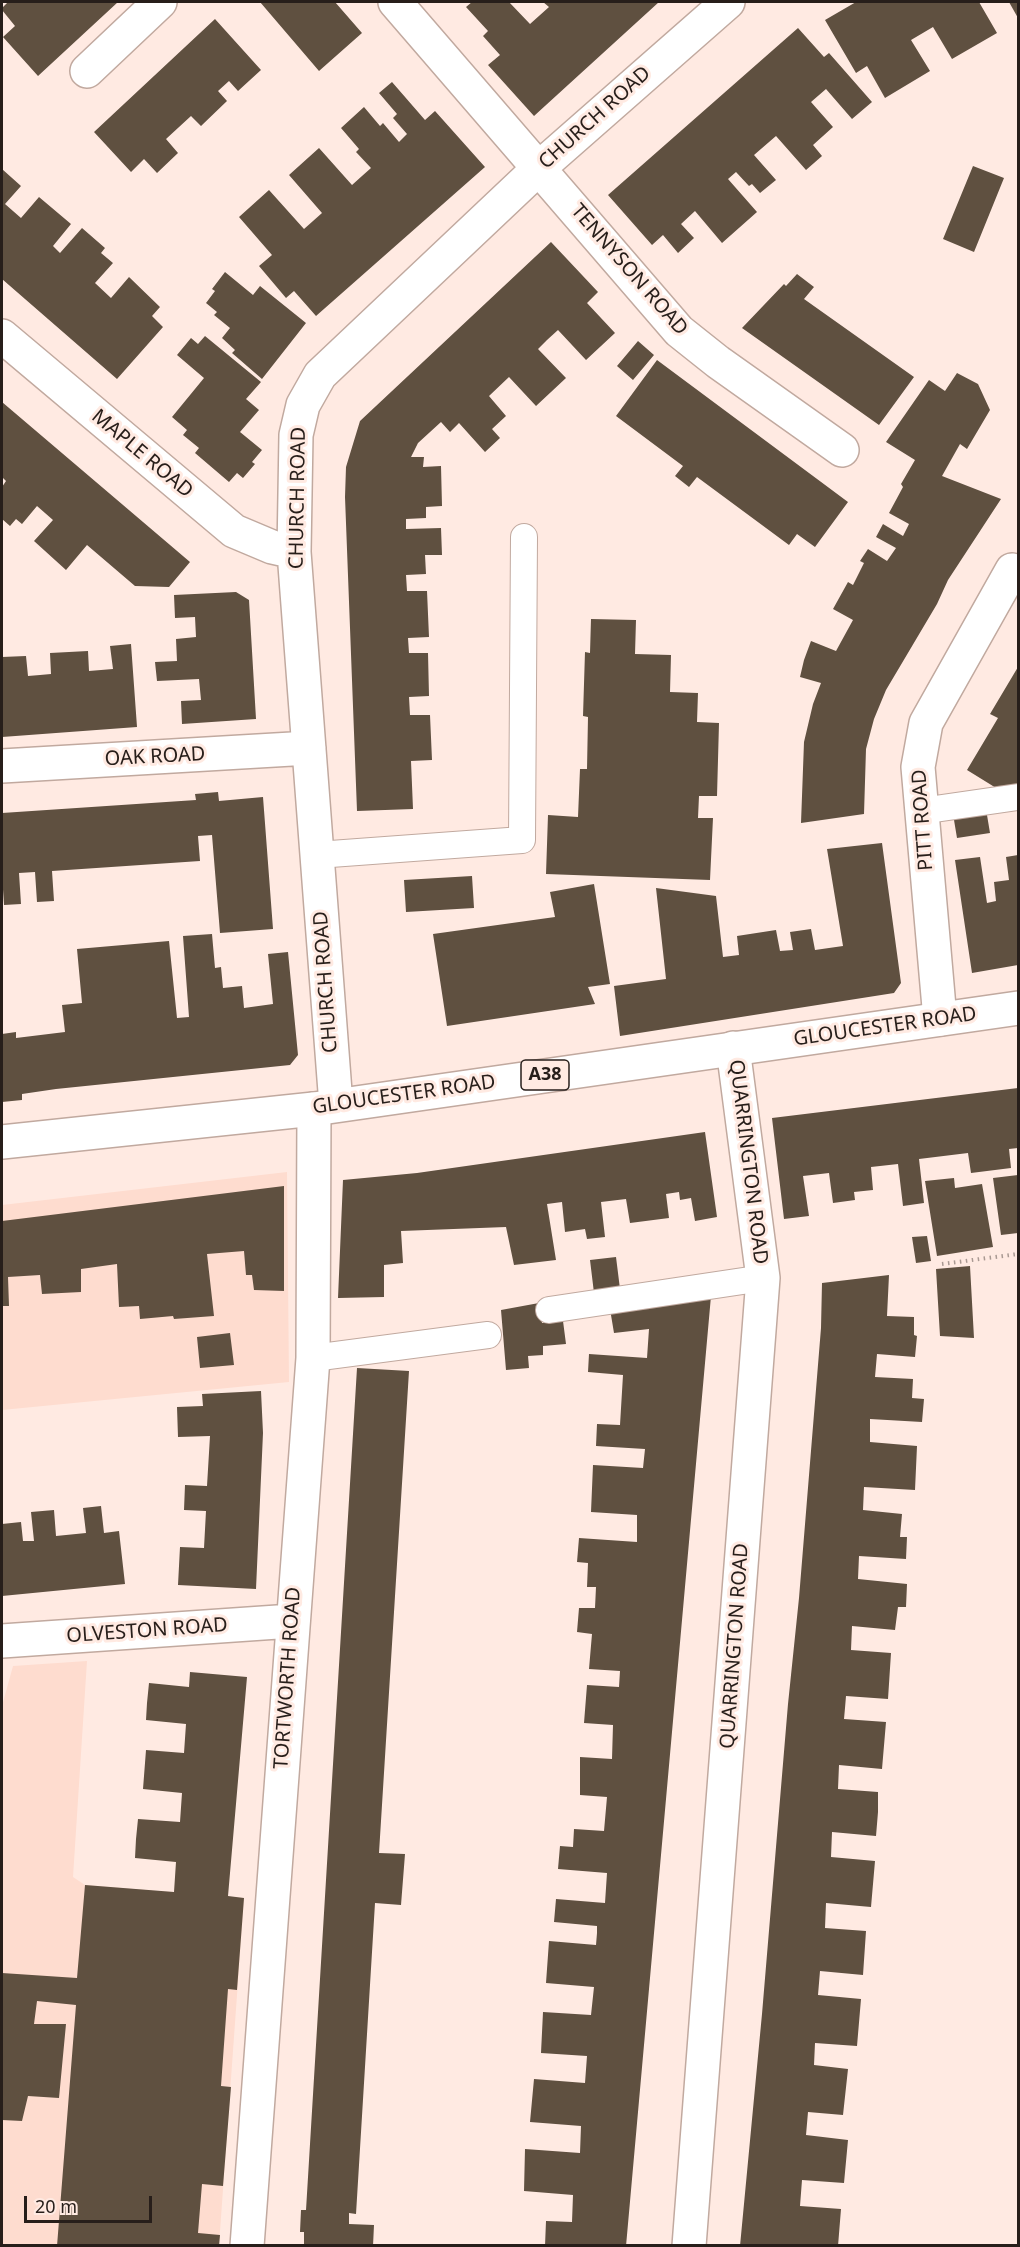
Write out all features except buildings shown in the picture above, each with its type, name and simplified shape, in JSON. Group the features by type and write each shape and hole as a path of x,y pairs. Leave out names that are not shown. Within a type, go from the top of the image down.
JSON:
{"street":[{"path":"87,72 160,2"},
{"name":"TENNYSON ROAD","path":"395,2 679,331 718,362 842,450"},
{"name":"CHURCH ROAD","path":"325,1107 317,855 294,552 296,435 303,405 320,375 539,168 728,2"},
{"name":"MAPLE ROAD","path":"2,336 234,531 272,547 294,552"},
{"name":"PITT ROAD","path":"940,1019 918,767 926,723 1012,570"},
{"name":"OAK ROAD","path":"2,766 309,748"},
{"name":"GLOUCESTER ROAD","path":"2,1142 325,1107 1018,1008"},
{"name":"QUARRINGTON ROAD","path":"689,2246 763,1278 733,1048"},
{"name":"TORTWORTH ROAD","path":"247,2246 313,1358 325,1107"},
{"name":"OLVESTON ROAD","path":"2,1641 292,1621"}],"lane":[{"path":"317,855 522,840 524,537"},
{"path":"921,812 1018,797"},
{"path":"549,1310 763,1278"},
{"path":"313,1358 488,1335"}],"path":[{"path":"942,1264 1018,1254"}],"shaded area":[{"path":"287,1172 289,1382 2,1410 2,1205"},
{"path":"87,1661 73,1877 85,1885 244,1898 219,2245 2,2246 2,1706 13,1666"}]}
